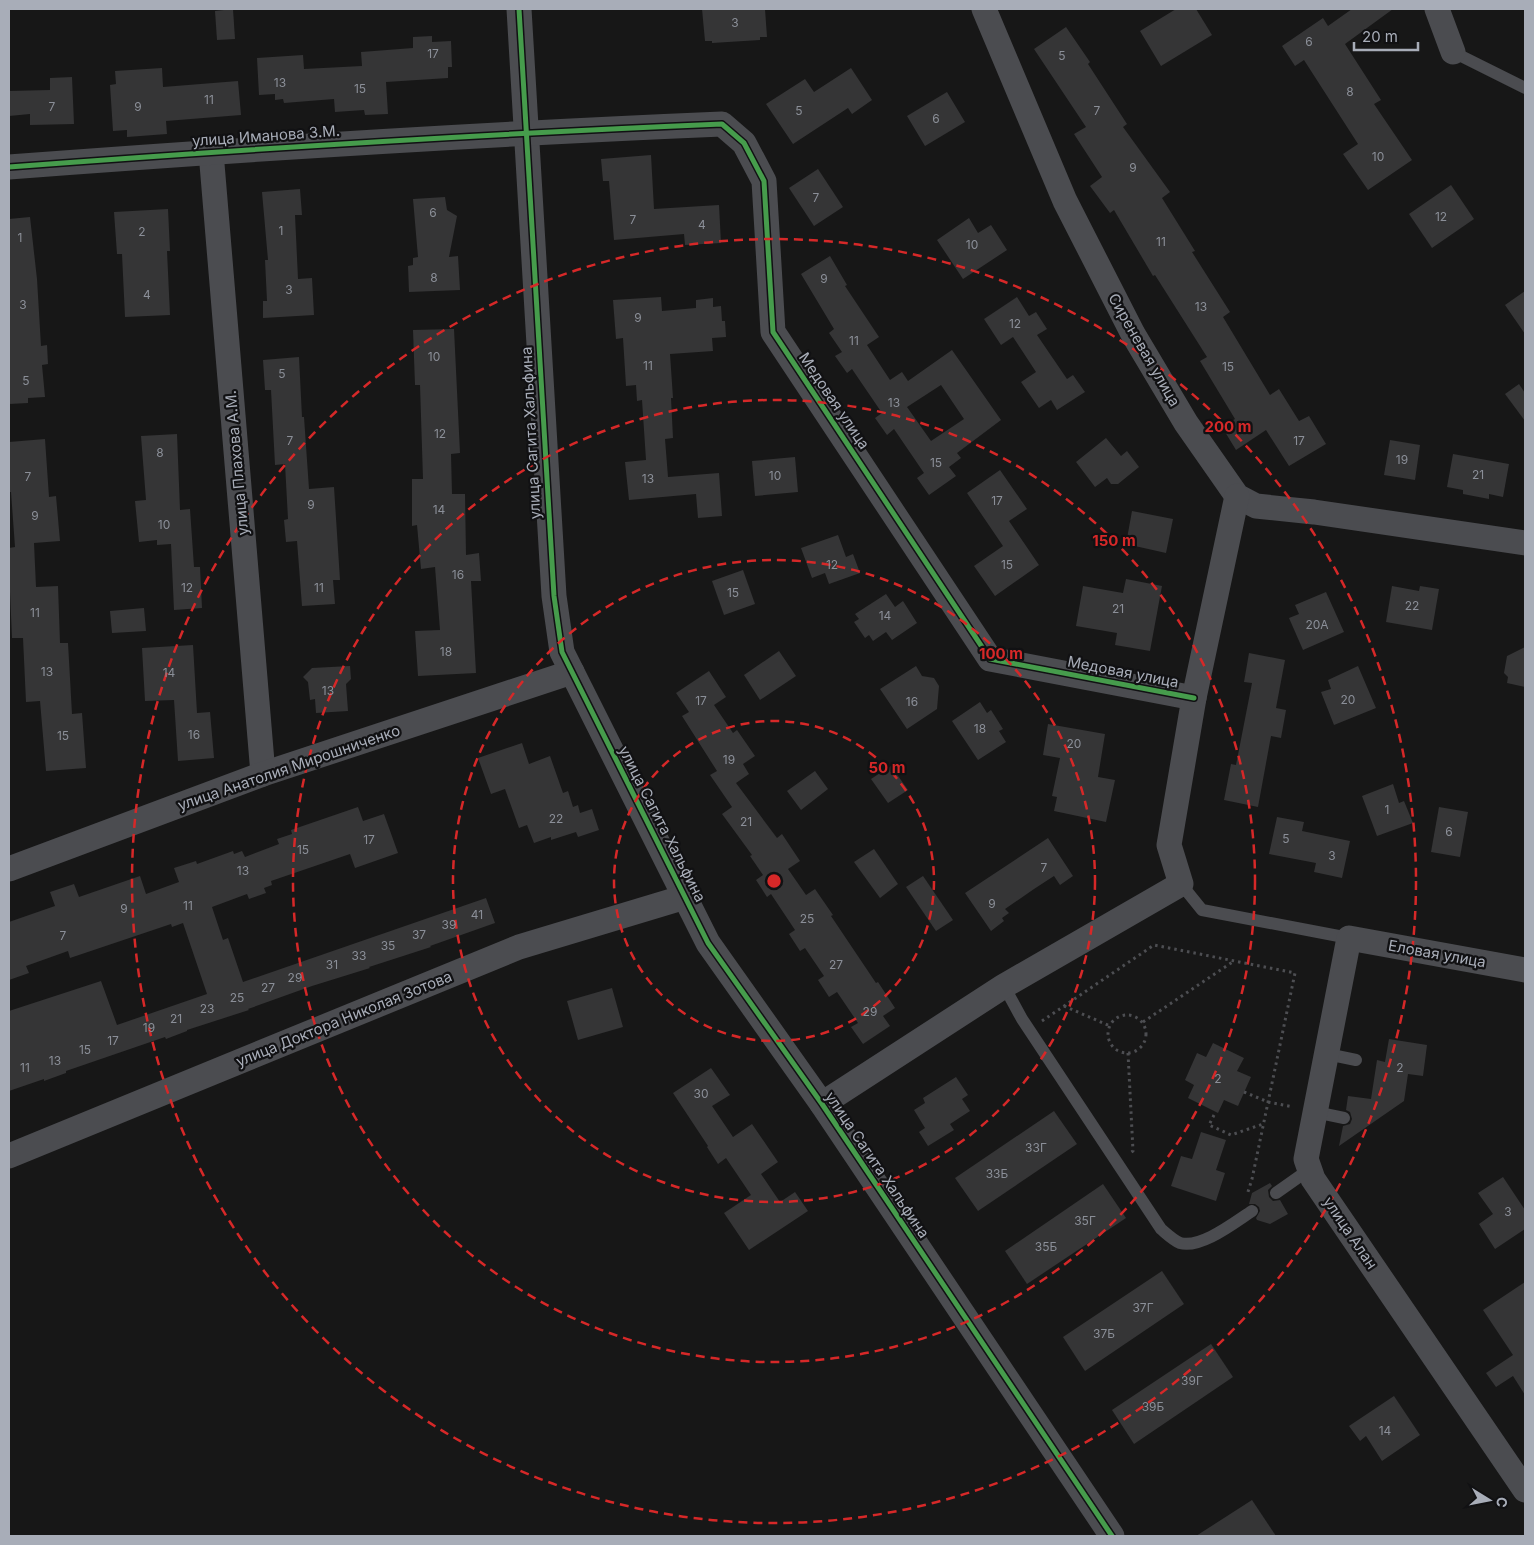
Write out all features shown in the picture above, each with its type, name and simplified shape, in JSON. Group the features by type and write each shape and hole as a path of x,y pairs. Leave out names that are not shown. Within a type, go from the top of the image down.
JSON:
{"street":[{"name":"улица Сагита Хальфина","path":"519,9 554,596 562,652 708,943 822,1104 1112,1536"},
{"name":"Сиреневая улица","path":"984,9 1064,201 1133,334 1186,423 1237,496"},
{"path":"1437,9 1453,52"},
{"name":"Медовая улица","path":"526,132 722,124 744,143 764,181 773,332 990,659 1194,698"},
{"name":"улица Иманова З.М.","path":"9,167 526,132"},
{"name":"улица Плахова А.М.","path":"211,152 263,774"},
{"path":"822,1104 1004,986 1181,884 1169,845 1194,698 1237,496 1256,506 1314,512 1525,543"},
{"name":"улица Анатолия Мирошниченко","path":"9,869 263,774 572,672"},
{"name":"улица Доктора Николая Зотова","path":"9,1156 519,947 685,897"},
{"name":"Еловая улица","path":"1349,938 1525,970"},
{"name":"улица Алан","path":"1349,938 1306,1159 1313,1179 1525,1490"}],"lane":[{"path":"1453,52 1525,88"},
{"path":"1181,884 1202,910 1349,938"},
{"path":"1004,986 1029,1030 1161,1229 1180,1243 1191,1244 1202,1241 1252,1211"},
{"path":"1326,1054 1356,1060"},
{"path":"1315,1112 1344,1118"},
{"path":"1276,1193 1310,1169"}],"path":[{"path":"1029,1030 1154,945 1295,973 1252,1179 1240,1218"},
{"path":"1143,1022 1234,961"},
{"path":"1064,1006 1110,1026"},
{"path":"1127,1014 1139,1018 1143,1022 1147,1035 1146,1041 1137,1051 1128,1053 1118,1051 1113,1047 1108,1035 1110,1026 1115,1018 1127,1014"},
{"path":"1117,1163 1133,1151 1128,1053"},
{"path":"1244,1092 1268,1102"},
{"path":"1214,1115 1209,1125 1231,1135 1264,1124"}],"building":[{"path":"233,9 235,39 217,40 215,11"},
{"path":"702,9 765,9 767,37 760,37 760,40 712,43 712,41 705,41"},
{"path":"1176,9 1196,9 1212,35 1161,66 1140,31"},
{"path":"1352,9 1393,9 1345,44 1381,100 1374,104 1412,160 1368,190 1343,154 1358,144 1304,60 1295,66 1282,46 1323,18 1328,26"},
{"path":"1066,27 1090,62 1088,64 1127,124 1123,127 1170,192 1162,198 1195,251 1192,252 1230,312 1223,317 1270,395 1279,389 1299,421 1309,416 1326,444 1289,466 1266,430 1236,450 1222,427 1235,419 1200,361 1207,357 1155,275 1153,276 1114,210 1110,213 1090,186 1102,177 1074,134 1086,127 1034,49"},
{"path":"432,36 432,42 451,41 452,67 448,67 448,78 386,82 388,114 365,115 364,110 335,112 334,99 284,103 283,99 275,100 275,94 259,95 257,58 303,55 304,69 362,66 361,52 413,48 413,37"},
{"path":"162,68 163,87 238,81 241,115 166,121 167,134 127,137 127,130 113,131 110,85 116,84 115,71"},
{"path":"851,68 872,100 852,114 848,108 793,144 766,104 805,79 814,92"},
{"path":"72,77 74,124 30,125 30,114 9,116 9,91 50,90 50,78"},
{"path":"947,92 965,122 925,146 907,116"},
{"path":"651,155 654,209 719,205 721,243 685,245 684,234 614,240 609,181 603,181 601,159"},
{"path":"818,169 843,207 814,226 789,188"},
{"path":"1451,185 1474,219 1432,248 1409,214"},
{"path":"300,189 302,215 295,215 298,279 312,278 314,315 263,318 263,301 267,301 265,260 268,260 262,192"},
{"path":"445,197 447,210 457,216 449,257 458,256 460,290 409,292 408,266 413,265 413,258 418,257 413,199"},
{"path":"168,209 170,251 167,251 170,315 125,317 122,254 117,254 114,212"},
{"path":"30,217 37,279 41,346 47,345 48,364 42,365 45,397 28,398 28,403 9,404 9,219"},
{"path":"969,218 978,233 991,225 1007,250 963,279 937,240"},
{"path":"830,256 847,285 845,286 879,337 867,345 890,380 902,372 908,381 952,350 1001,420 957,453 961,458 949,467 956,476 929,495 917,478 924,473 894,429 887,435 875,418 882,413 852,369 847,373 835,356 842,352 829,333 834,329 801,274","holes":["941,385 964,419 931,441 907,407"]},
{"path":"1525,291 1525,334 1505,305"},
{"path":"661,297 662,311 696,308 696,300 713,298 713,307 721,306 722,321 725,321 726,337 712,338 713,351 670,354 673,438 665,439 668,477 719,473 722,516 698,518 696,494 629,500 625,462 646,460 642,400 637,401 636,385 626,386 623,338 616,339 613,300"},
{"path":"1017,297 1029,316 1036,312 1047,329 1037,335 1067,379 1073,375 1085,392 1057,410 1051,400 1039,408 1021,382 1036,372 1013,337 1001,345 984,319"},
{"path":"454,329 460,453 451,454 452,494 465,494 466,555 479,553 481,581 471,581 476,673 418,676 415,631 440,630 435,567 421,569 417,525 412,526 412,479 423,479 420,385 415,385 413,330"},
{"path":"299,357 302,417 304,417 309,489 334,487 340,580 333,580 335,604 302,606 297,541 286,542 284,520 288,519 285,464 275,465 271,390 265,390 263,360"},
{"path":"1519,384 1525,393 1525,421 1505,394"},
{"path":"177,434 180,510 190,509 194,567 200,567 202,608 174,610 171,544 157,545 157,540 139,542 135,501 146,500 141,436"},
{"path":"1106,438 1121,456 1127,451 1139,467 1118,484 1111,484 1107,478 1095,487 1076,462"},
{"path":"45,439 49,497 56,496 60,541 34,543 36,587 58,586 60,643 68,643 72,714 82,713 86,768 46,771 40,701 26,702 23,638 12,638 9,569 9,548 15,547 11,492 9,492 9,442"},
{"path":"1390,440 1420,445 1415,480 1384,475"},
{"path":"1453,454 1509,464 1503,497 1489,494 1489,499 1463,494 1463,490 1447,487"},
{"path":"795,457 798,492 755,496 752,461"},
{"path":"1000,470 1027,509 1009,521 1039,565 995,596 974,566 1003,546 967,493"},
{"path":"1132,511 1173,519 1166,553 1126,544"},
{"path":"838,535 846,557 853,554 860,573 829,584 825,573 812,578 801,548"},
{"path":"743,570 755,604 724,615 712,581"},
{"path":"1126,579 1162,586 1150,651 1115,645 1117,633 1076,626 1083,586 1123,593"},
{"path":"1392,586 1419,591 1420,586 1439,589 1432,630 1386,622"},
{"path":"1326,592 1344,632 1303,650 1289,618 1299,614 1295,605"},
{"path":"886,594 895,607 903,601 917,623 892,640 886,632 873,641 869,635 865,638 854,622 859,619 855,614"},
{"path":"144,608 146,631 112,633 110,611"},
{"path":"193,645 197,713 210,712 214,758 178,761 174,700 145,701 142,648"},
{"path":"1525,647 1525,687 1507,683 1508,677 1504,673 1507,656"},
{"path":"779,651 796,676 760,700 744,675"},
{"path":"1249,653 1285,660 1276,708 1286,710 1281,738 1271,736 1258,807 1224,800 1231,764 1236,765 1252,683 1244,682"},
{"path":"350,666 351,679 346,684 348,711 316,713 315,699 310,700 308,682 303,677 312,668"},
{"path":"916,666 922,676 934,678 939,686 937,709 907,729 880,689"},
{"path":"1358,666 1376,708 1334,725 1321,692 1331,689 1328,680"},
{"path":"709,671 726,697 714,705 733,733 737,730 755,756 743,764 749,774 736,783 777,838 782,834 800,861 788,869 806,895 815,889 876,983 878,982 895,1008 883,1016 890,1026 863,1044 851,1027 858,1023 837,992 829,997 818,980 824,976 805,948 800,951 789,934 795,930 771,894 767,897 756,880 763,875 750,856 752,855 722,814 732,807 710,775 717,771 682,716 689,712 676,693"},
{"path":"980,702 987,713 991,710 1003,729 999,731 1006,742 978,760 952,721"},
{"path":"1048,724 1105,734 1098,777 1115,780 1106,822 1054,811 1057,797 1052,796 1060,758 1043,755"},
{"path":"522,743 529,764 550,756 563,793 568,791 573,807 578,805 580,813 592,809 599,830 578,837 576,832 534,843 527,825 519,828 505,789 491,794 478,758"},
{"path":"891,766 908,790 888,803 871,779"},
{"path":"815,771 828,789 801,810 787,791"},
{"path":"1393,784 1399,803 1404,801 1413,823 1377,836 1362,796"},
{"path":"358,807 363,821 384,814 398,853 355,868 350,854 271,881 272,885 264,888 266,893 249,899 247,894 212,907 223,940 228,938 243,982 486,898 495,923 431,947 187,1030 166,1039 165,1037 66,1071 66,1073 44,1081 44,1079 9,1091 9,1011 101,981 117,1025 207,994 183,923 172,927 171,924 70,958 68,951 26,966 29,973 9,980 9,922 55,906 50,892 74,884 79,897 140,876 146,894 179,882 174,868 196,861 197,864 233,851 234,854 242,851 245,857 279,844 277,839 292,834 291,830"},
{"path":"1439,807 1468,812 1460,857 1431,852"},
{"path":"1277,817 1304,822 1302,831 1350,841 1342,878 1314,872 1316,863 1269,854"},
{"path":"1048,838 1073,876 1060,885 1054,876 1034,889 1005,909 1009,913 1002,918 1004,921 991,931 965,893"},
{"path":"874,849 898,884 880,898 854,862"},
{"path":"923,876 953,920 936,931 906,887"},
{"path":"612,988 623,1027 578,1040 567,1001"},
{"path":"1389,1039 1427,1045 1423,1076 1408,1074 1404,1101 1339,1146 1343,1126 1350,1124 1352,1119 1350,1112 1346,1110 1348,1096 1371,1099 1377,1060 1385,1062"},
{"path":"1213,1043 1244,1058 1237,1071 1251,1077 1238,1106 1224,1100 1218,1113 1188,1098 1194,1085 1185,1080 1197,1053 1206,1057"},
{"path":"711,1068 730,1095 712,1106 733,1137 752,1124 778,1162 761,1174 780,1202 795,1192 808,1211 749,1250 724,1213 751,1195 726,1158 718,1164 673,1093"},
{"path":"956,1077 968,1095 962,1099 970,1111 950,1124 954,1130 928,1146 919,1132 925,1128 914,1110 925,1103 923,1098"},
{"path":"1054,1111 1077,1144 978,1211 955,1178"},
{"path":"1201,1132 1226,1140 1216,1170 1225,1173 1216,1201 1171,1186 1181,1156 1192,1159"},
{"path":"1503,1177 1525,1210 1525,1229 1495,1249 1479,1224 1493,1214 1478,1193"},
{"path":"1270,1183 1272,1186 1268,1190 1269,1197 1273,1201 1280,1200 1288,1214 1270,1224 1257,1220 1256,1218 1260,1211 1259,1207 1255,1204 1249,1204 1252,1193"},
{"path":"1103,1184 1126,1218 1027,1284 1005,1251"},
{"path":"1162,1271 1184,1304 1085,1371 1063,1337"},
{"path":"1525,1282 1525,1395 1513,1376 1496,1387 1486,1373 1513,1355 1483,1310"},
{"path":"1211,1344 1233,1377 1134,1444 1112,1410"},
{"path":"1394,1396 1420,1435 1382,1461 1366,1436 1360,1441 1349,1426"},
{"path":"1252,1500 1276,1536 1196,1536"}],"cycle path":[{"path":"519,9 554,596 562,652 708,943 822,1104 1112,1536"},
{"path":"9,167 544,132 722,124 744,143 764,181 773,332 990,659 1194,698"}]}
